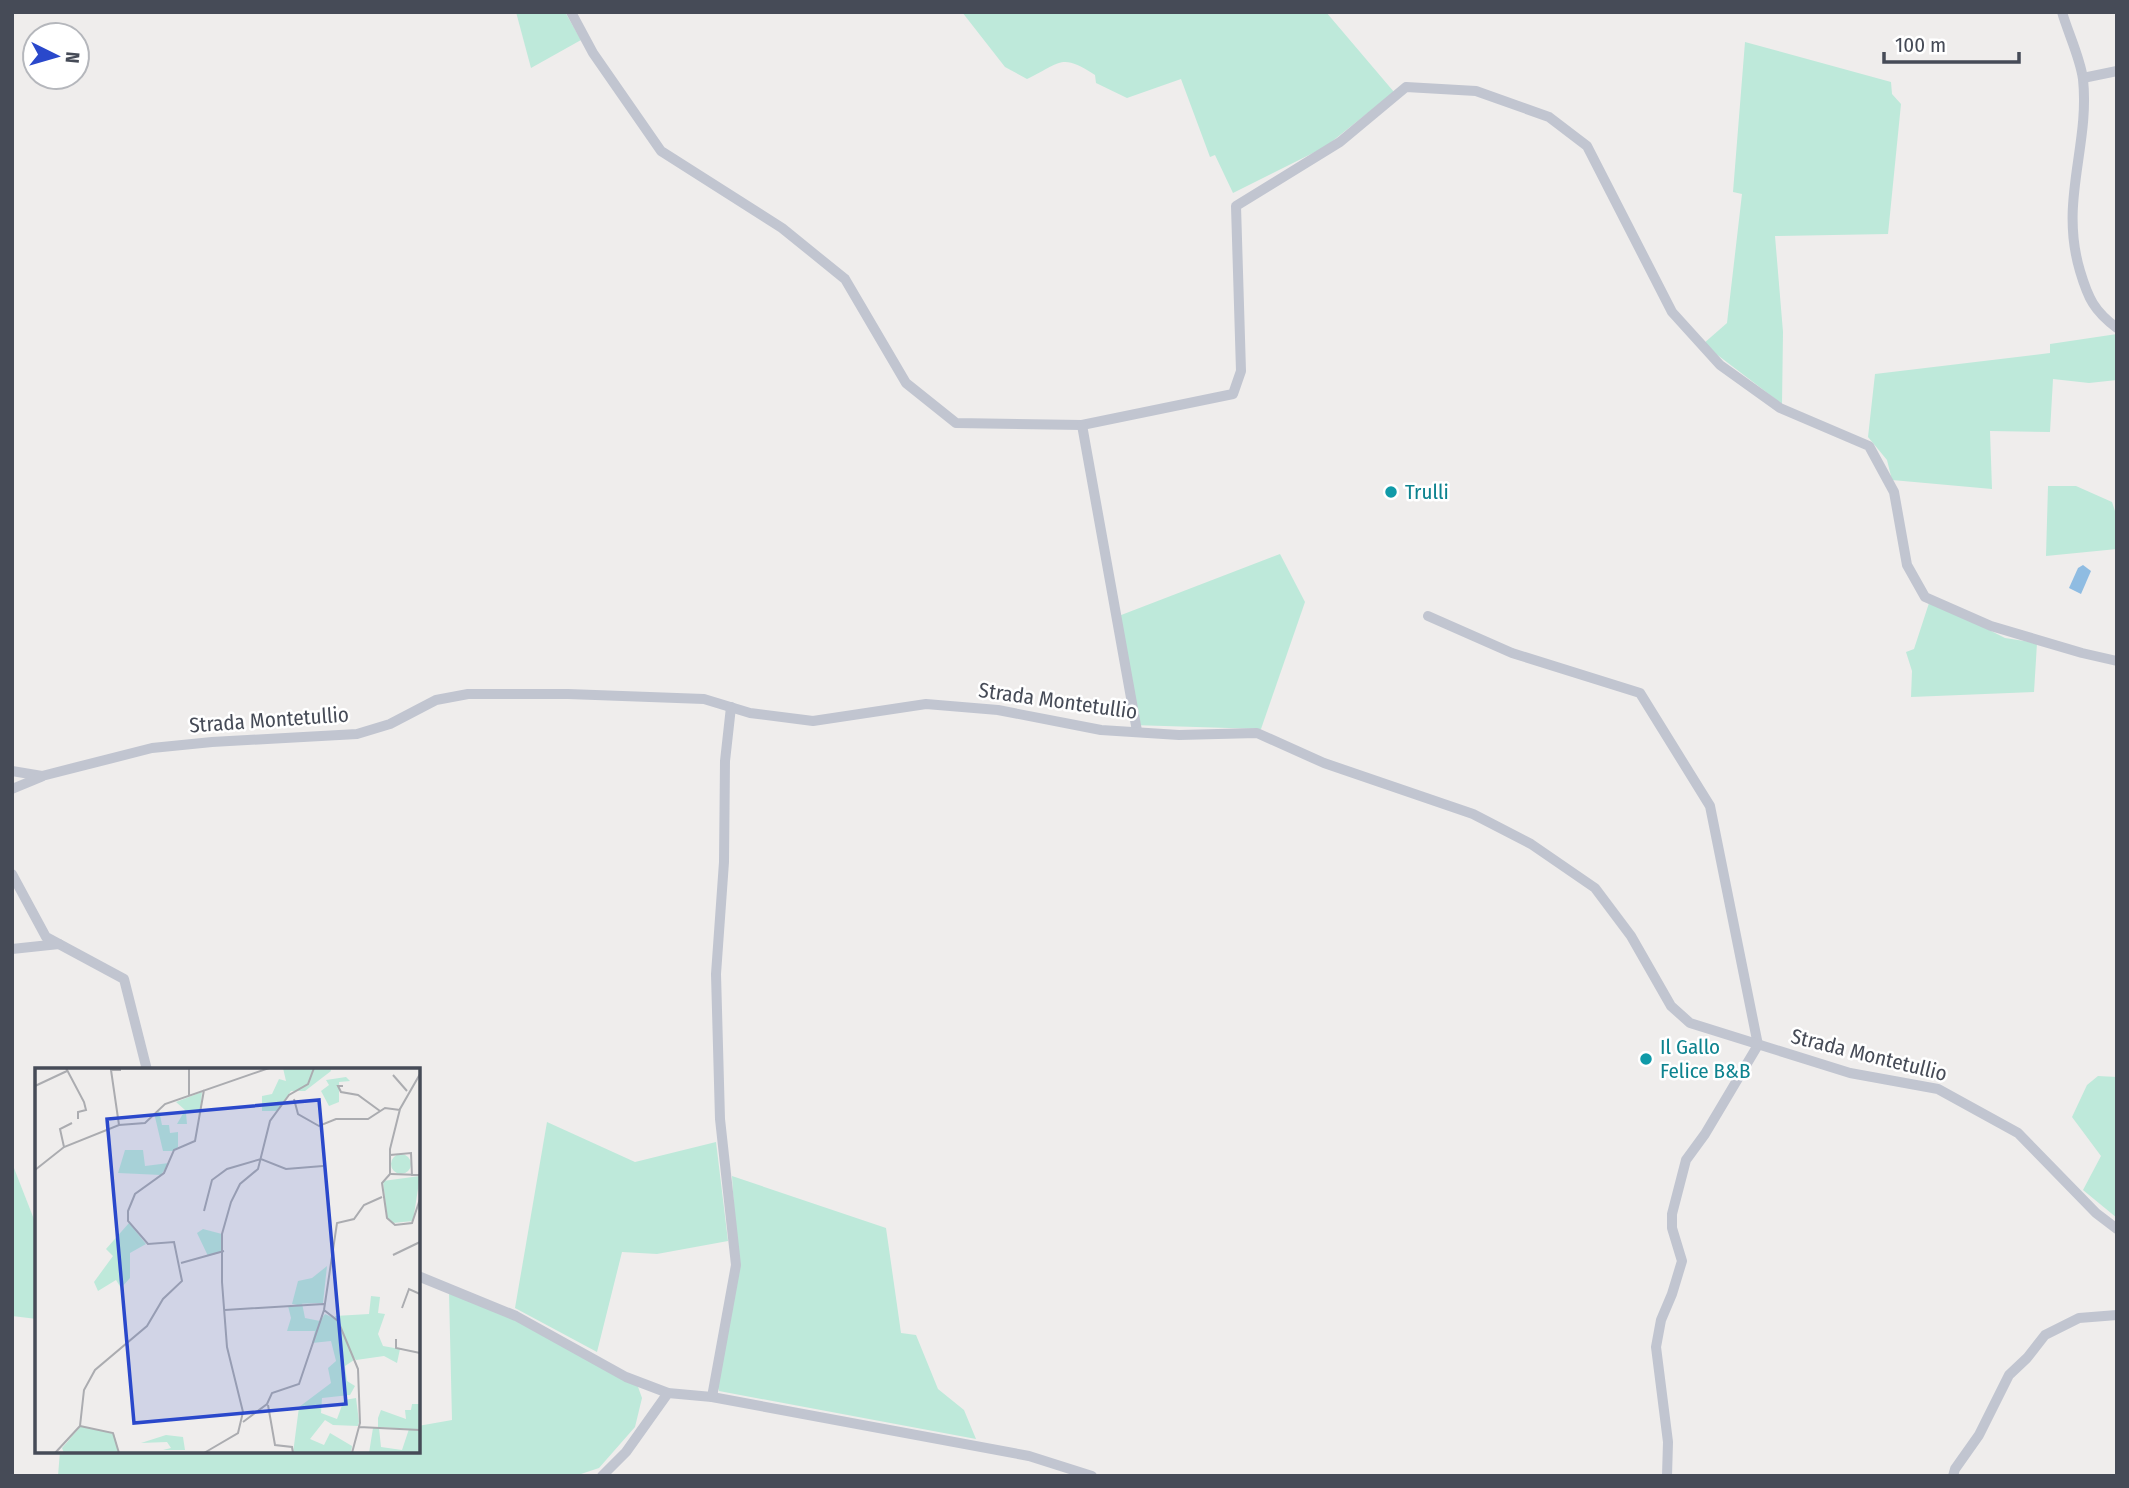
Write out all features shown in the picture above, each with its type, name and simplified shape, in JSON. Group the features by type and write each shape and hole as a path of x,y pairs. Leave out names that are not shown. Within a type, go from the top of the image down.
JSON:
{"street":[{"path":"571,12 593,53 662,151 782,228 845,279 906,383 956,423 1082,425 1233,394 1241,371 1236,206 1340,142 1406,86 1476,91 1549,117 1587,146 1672,312 1720,365 1780,408 1869,446 1894,492 1907,565 1925,597 1991,626 2117,661"},
{"path":"2062,12 2083,78 2071,230 2085,289 2094,308 2117,328"},
{"path":"2083,78 2117,72"},
{"path":"1082,425 1137,731"},
{"path":"1428,616 1512,653 1640,693 1710,806 1758,1045 1705,1134 1686,1160 1672,1214 1672,1228 1682,1261 1664,1310 1656,1347 1668,1442 1667,1476"},
{"name":"Strada Montetullio","path":"12,771 42,776 152,748 357,734 390,724 436,700 468,694 568,694 704,699 750,713 813,721 926,704 998,710 1101,730 1179,735 1257,733 1324,763 1473,814 1531,844 1595,888 1631,936 1671,1006 1690,1023 1850,1073 1938,1089 2018,1133 2096,1213 2117,1229"},
{"path":"712,1397 736,1265 720,1119 716,974 724,862 725,761 731,707"},
{"path":"12,789 42,776"},
{"path":"12,874 46,937 124,979 146,1068"},
{"path":"12,949 59,944"},
{"path":"420,1277 516,1316 626,1377 668,1393 712,1397 1029,1456 1092,1476"},
{"path":"1953,1476 1979,1435 2006,1380 2045,1335 2079,1318 2117,1315"},
{"path":"602,1476 626,1452 668,1393"}],"green space":[{"path":"516,12 565,12 581,40 531,68"},
{"path":"962,12 1326,12 1394,92 1325,147 1233,193 1215,155 1210,157 1181,79 1127,98 1096,83 1095,75 1068,62 1055,64 1027,79 1005,67"},
{"path":"1745,42 1891,82 1892,94 1901,104 1888,234 1775,236 1783,332 1782,404 1703,344 1727,323 1742,194 1733,192"},
{"path":"2117,334 2117,380 2089,383 2053,379 2050,432 1990,431 1992,489 1892,480 1887,460 1868,437 1875,374 2050,353 2050,344"},
{"path":"2048,486 2076,486 2112,502 2117,517 2117,549 2046,556"},
{"path":"1280,554 1305,602 1261,729 1132,725 1116,617"},
{"path":"1930,600 2005,638 2037,643 2034,692 1911,697 1912,671 1906,652 1914,649"},
{"path":"2098,1076 2117,1077 2117,1218 2083,1190 2101,1156 2072,1117 2087,1085"},
{"path":"547,1122 635,1162 716,1142 728,1241 657,1254 622,1252 597,1352 515,1308"},
{"path":"12,1163 35,1222 35,1319 12,1316"},
{"path":"732,1176 886,1228 901,1333 916,1335 938,1389 964,1410 976,1439 719,1391 717,1384 738,1275"},
{"path":"449,1292 551,1331 637,1384 642,1398 635,1427 599,1468 575,1476 58,1476 60,1453 420,1453 420,1426 452,1420"}],"water":[{"path":"2083,565 2091,571 2081,594 2069,588 2078,568"}],"place":[{"name":"Trulli","path":"1391,492"},
{"name":"Il Gallo Felice B&B","path":"1646,1059"}]}
